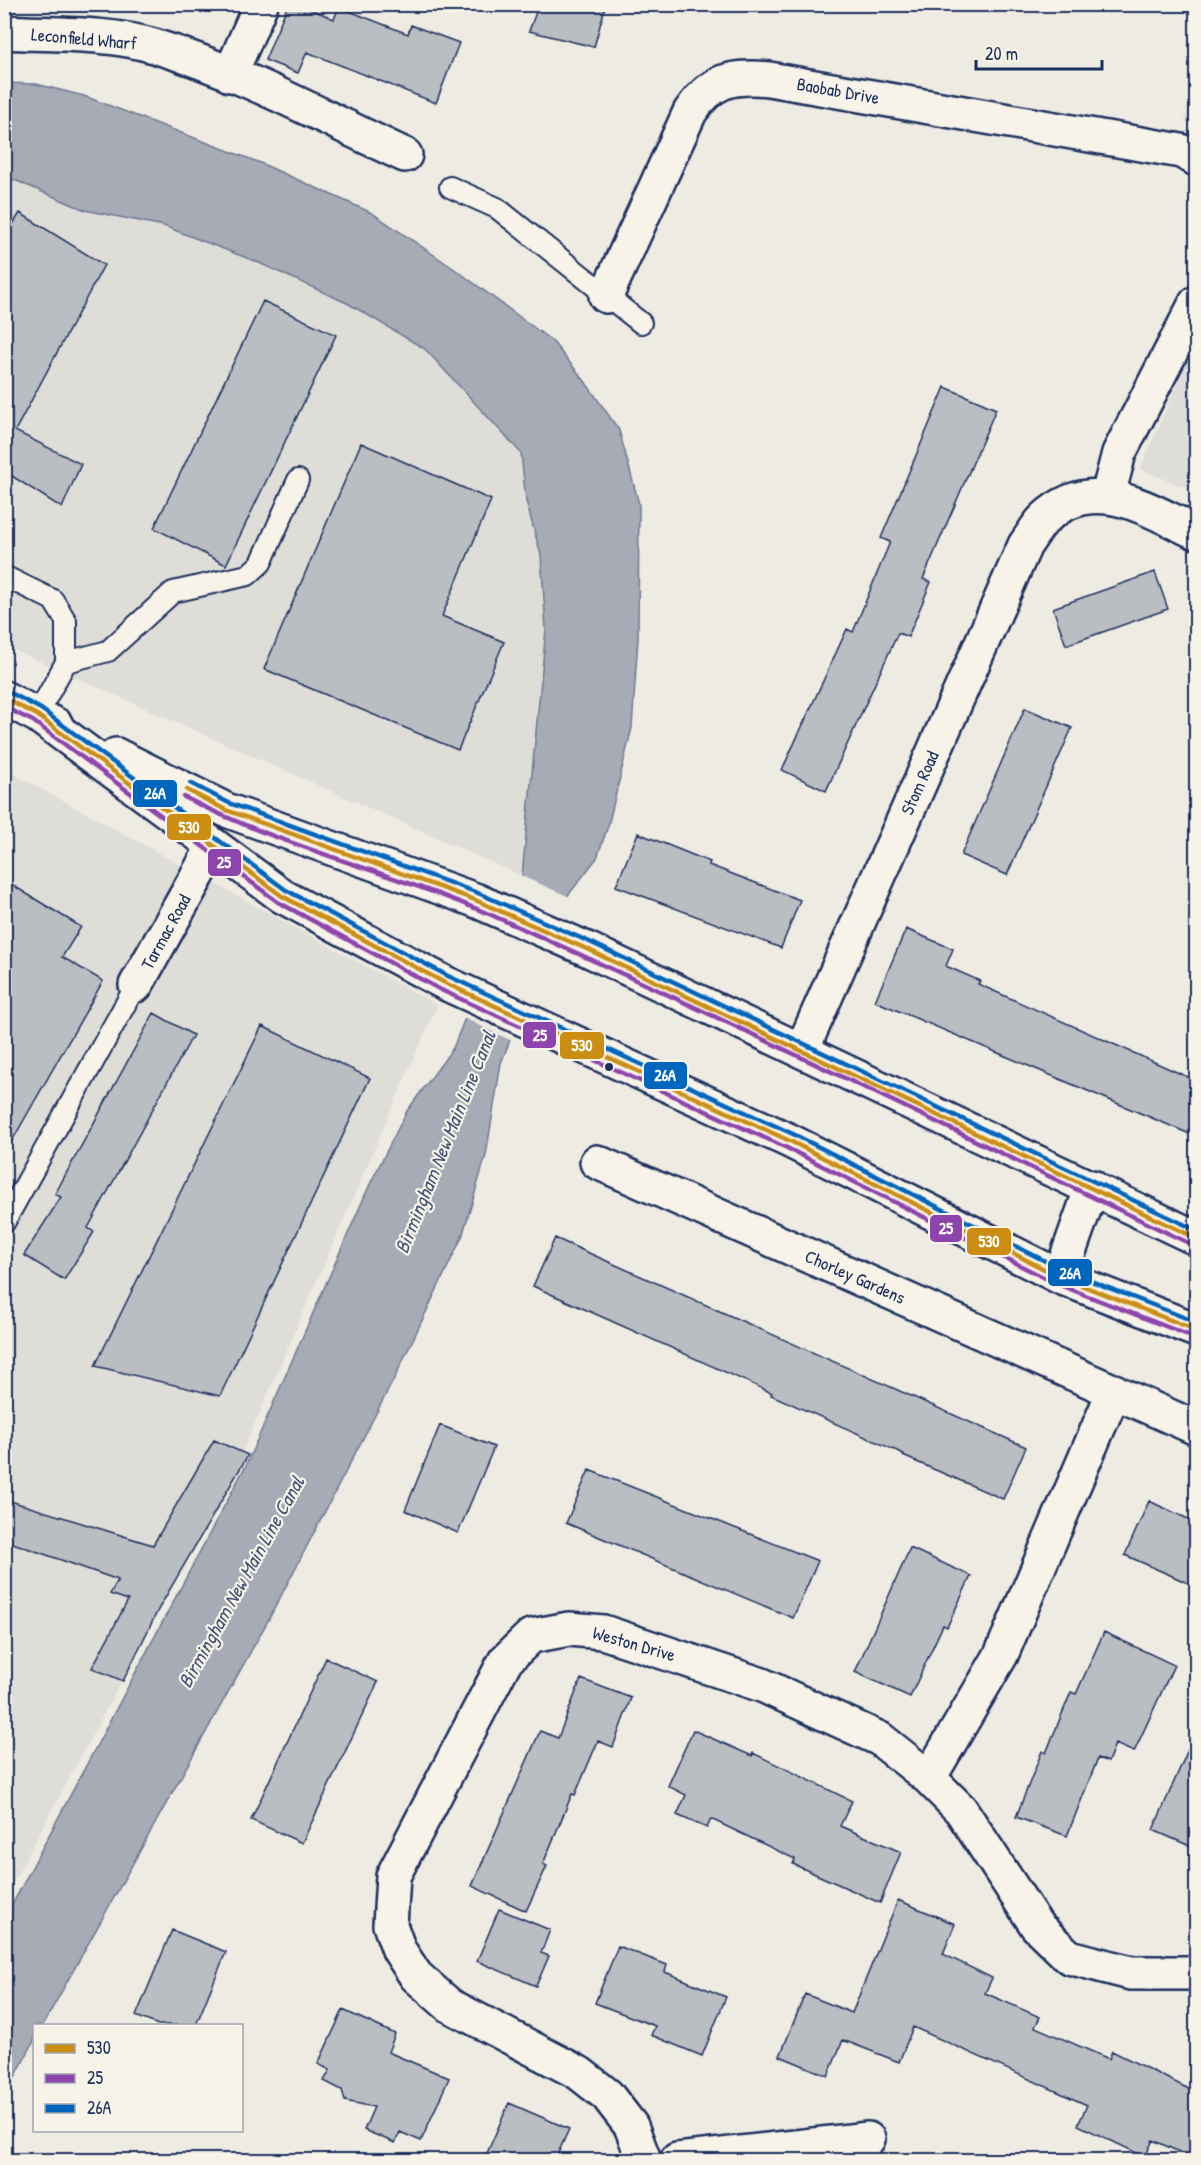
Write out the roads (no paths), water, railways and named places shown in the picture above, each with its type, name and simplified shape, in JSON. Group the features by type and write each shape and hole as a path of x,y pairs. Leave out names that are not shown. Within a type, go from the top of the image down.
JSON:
{"street":[{"path":"230,75 261,4"},
{"name":"Leconfield Wharf","path":"4,32 112,38 153,46 230,75 405,155"},
{"name":"Baobab Drive","path":"606,296 690,112 702,94 720,82 745,76 1181,151 1197,159"},
{"path":"1197,303 1119,453 1107,495 1131,502 1197,532"},
{"name":"Stom Road","path":"802,1050 1025,545 1044,519 1069,502 1089,496 1107,495"},
{"path":"14,707 226,810 475,900 589,950 1197,1238"},
{"path":"14,707 282,896 445,982 790,1141 1060,1277 1197,1330"},
{"name":"Tarmac Road","path":"136,985 214,846 226,810"},
{"name":"Chorley Gardens","path":"597,1162 1197,1428"},
{"path":"1060,1277 1092,1187"},
{"path":"929,1779 1001,1655 1114,1391"},
{"name":"Weston Drive","path":"644,2160 631,2126 607,2095 579,2073 449,2005 416,1976 399,1950 390,1925 393,1876 505,1661 531,1636 569,1629 603,1632 762,1685 880,1739 929,1779 961,1810 1037,1926 1069,1957 1131,1973 1197,1973"},
{"path":"677,2160 794,2155 868,2139"}],"lane":[{"path":"450,187 497,208 641,323"},
{"path":"14,707 66,662 108,651 173,592 248,575 261,563 298,480"},
{"path":"4,576 53,600 66,621 66,662"},
{"path":"4,1223 136,985"}],"water":[{"name":"Birmingham New Main Line Canal","path":"5,83 36,84 84,96 258,162 372,213 459,272 552,341 584,380 619,430 639,504 638,638 632,728 608,826 597,858 566,898 501,1063 486,1155 462,1237 395,1377 270,1617 44,2024 33,2024 33,2043 5,2096 5,1918 246,1465 370,1184 407,1111 453,1048 522,876 546,629 541,555 526,501 521,453 425,349 349,304 257,262 164,226 85,210 5,176"}]}
